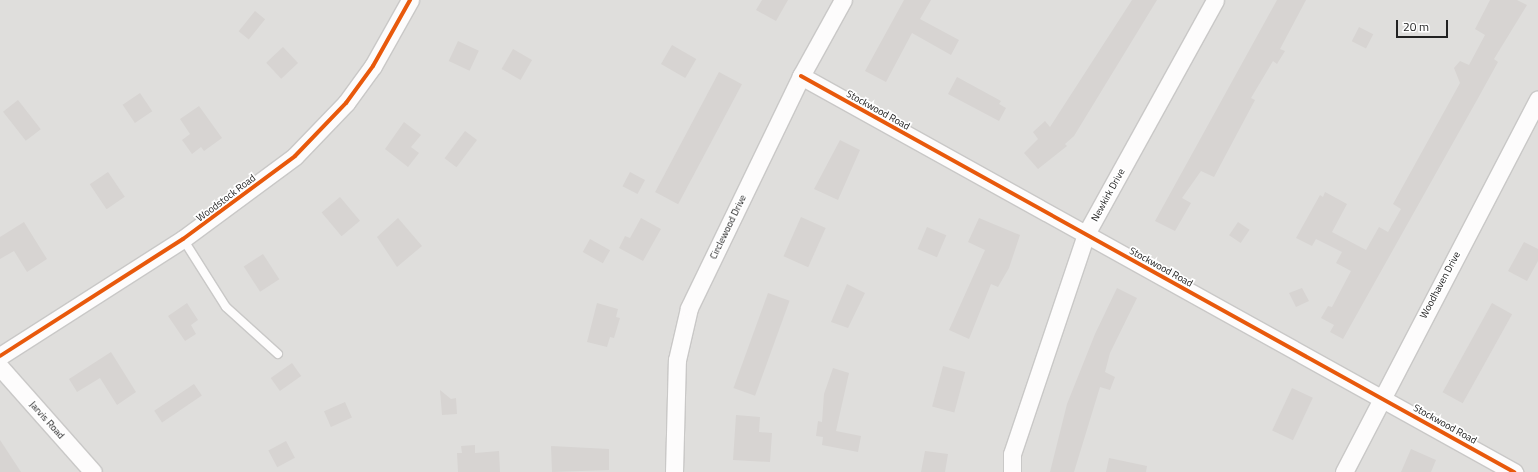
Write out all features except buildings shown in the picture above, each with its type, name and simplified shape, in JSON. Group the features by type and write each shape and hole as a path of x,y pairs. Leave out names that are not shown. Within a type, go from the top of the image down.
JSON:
{"street":[{"name":"Woodstock Road","path":"0,356 184,239 295,156 346,103 373,66 410,0"},
{"name":"Circlewood Drive","path":"674,472 677,360 689,308 801,76 843,0"},
{"name":"Newkirk Drive","path":"1012,472 1012,454 1086,234 1215,0"},
{"name":"Stockwood Road","path":"801,76 1514,472"},
{"name":"Woodhaven Drive","path":"1344,472 1380,397 1538,100"},
{"name":"Jarvis Road","path":"0,367 93,472"}],"lane":[{"path":"184,239 226,307 278,354"}],"shaded area":[{"path":"0,0 1538,0 1538,472 0,472"}],"cycle path":[{"path":"0,356 183,239 295,156 346,103 373,66 410,0"},
{"path":"801,76 1514,472"}]}
